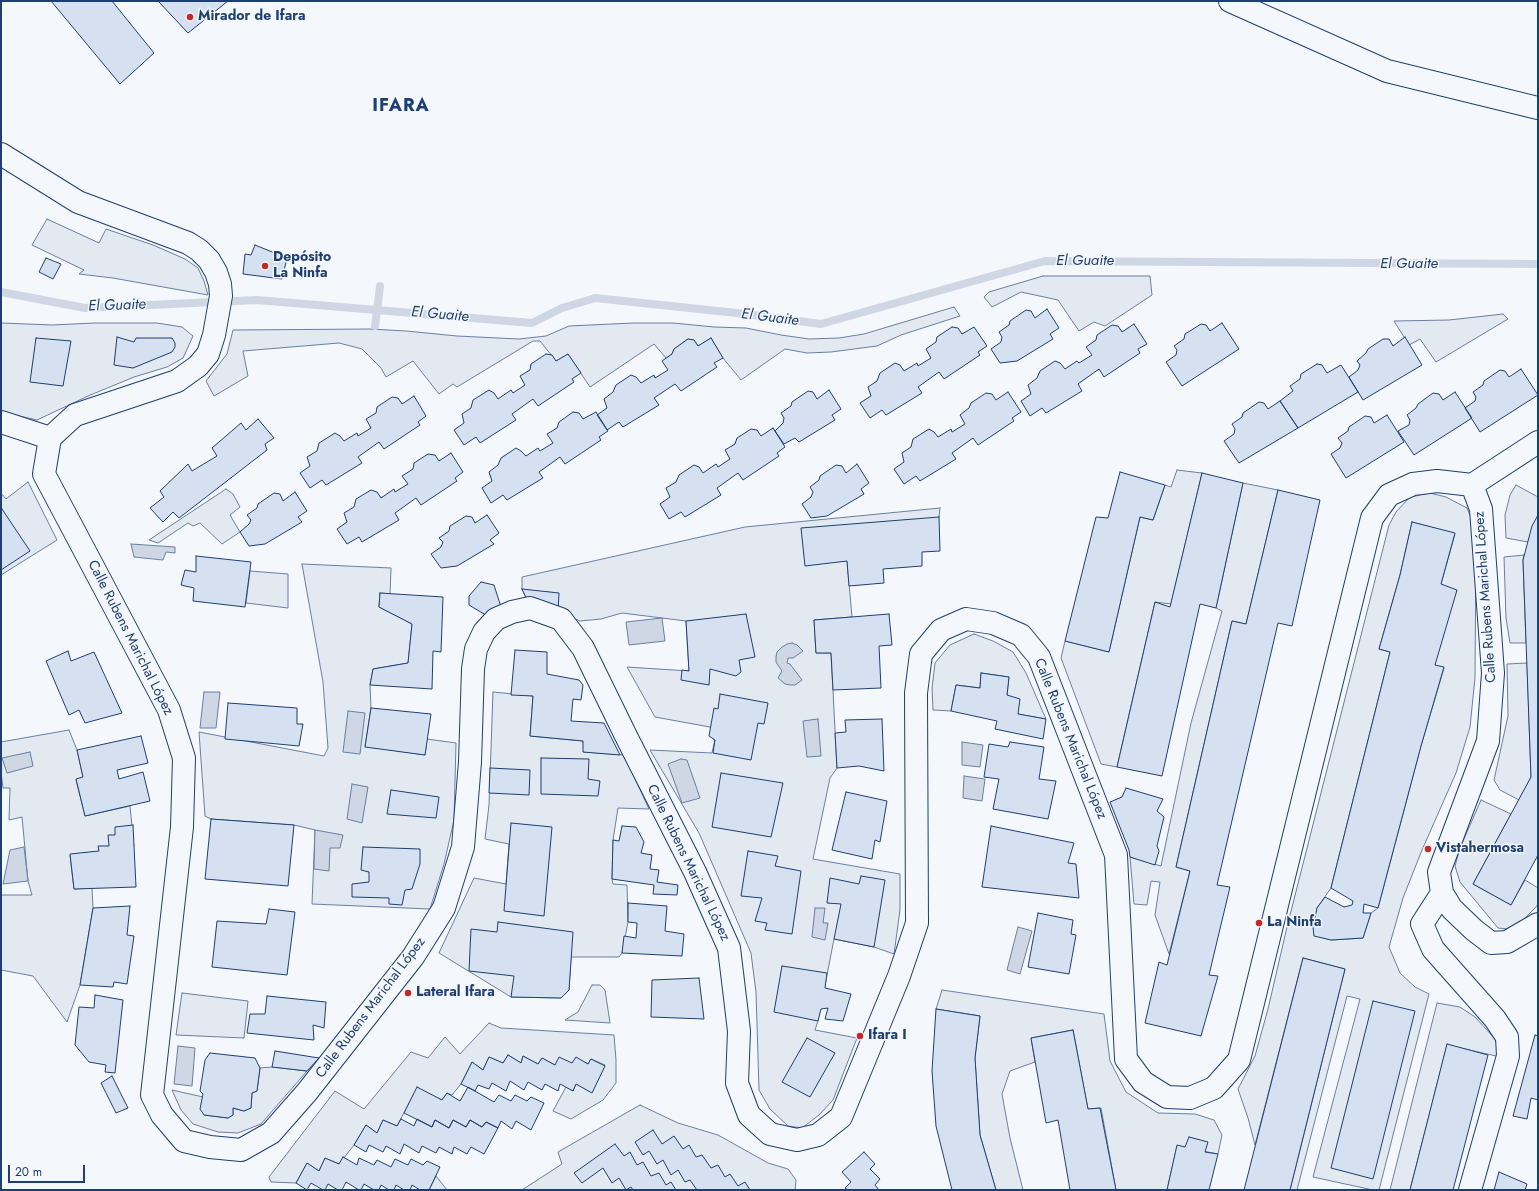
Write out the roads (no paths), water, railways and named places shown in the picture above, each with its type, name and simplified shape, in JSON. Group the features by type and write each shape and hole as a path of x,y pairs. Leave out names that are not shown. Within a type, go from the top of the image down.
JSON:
{"street":[{"path":"1230,1 1386,71 1538,108"},
{"path":"1,154 78,202 188,243 209,260 216,272 220,284 221,296 214,335 208,354 198,366 177,380 75,415 50,438 1,422"},
{"name":"Calle Rubens Marichal López","path":"50,438 44,474 170,710 184,758 182,827 152,1095 162,1116 184,1141 210,1147 241,1150 271,1133 307,1092 413,957 444,908 463,847 470,762 472,669 476,649 484,632 496,619 512,612 530,608 561,619 583,648 695,872 729,948 739,1031 737,1083 749,1115 770,1134 798,1140 818,1135 841,1117 899,976 917,923 916,693 921,654 941,630 966,619 993,623 1021,635 1039,657 1116,855 1126,1059 1143,1082 1167,1097 1190,1098 1214,1088 1239,1060 1372,518 1389,495 1413,484 1437,481 1472,485 1481,509 1493,673 1489,734 1488,741 1439,872 1442,893"},
{"path":"1472,485 1538,442"},
{"path":"1470,1190 1508,1056 1507,1038 1495,1019 1433,949 1422,924 1442,893 1452,909 1474,930 1491,943 1507,942 1538,924"}],"waterway":[{"name":"El Guaite","path":"1,292 85,308 257,300 532,323 562,308 595,298 746,314 821,324 1045,261 1538,264"},
{"path":"375,326 380,286"}],"place":[{"name":"Mirador de Ifara","path":"190,17"},
{"name":"Depósito La Ninfa","path":"265,266"},
{"name":"Vistahermosa","path":"1428,849"},
{"name":"La Ninfa","path":"1259,923"},
{"name":"Lateral Ifara","path":"408,993"},
{"name":"Ifara I","path":"860,1036"}],"district":[{"name":"IFARA","path":"401,107"}]}
